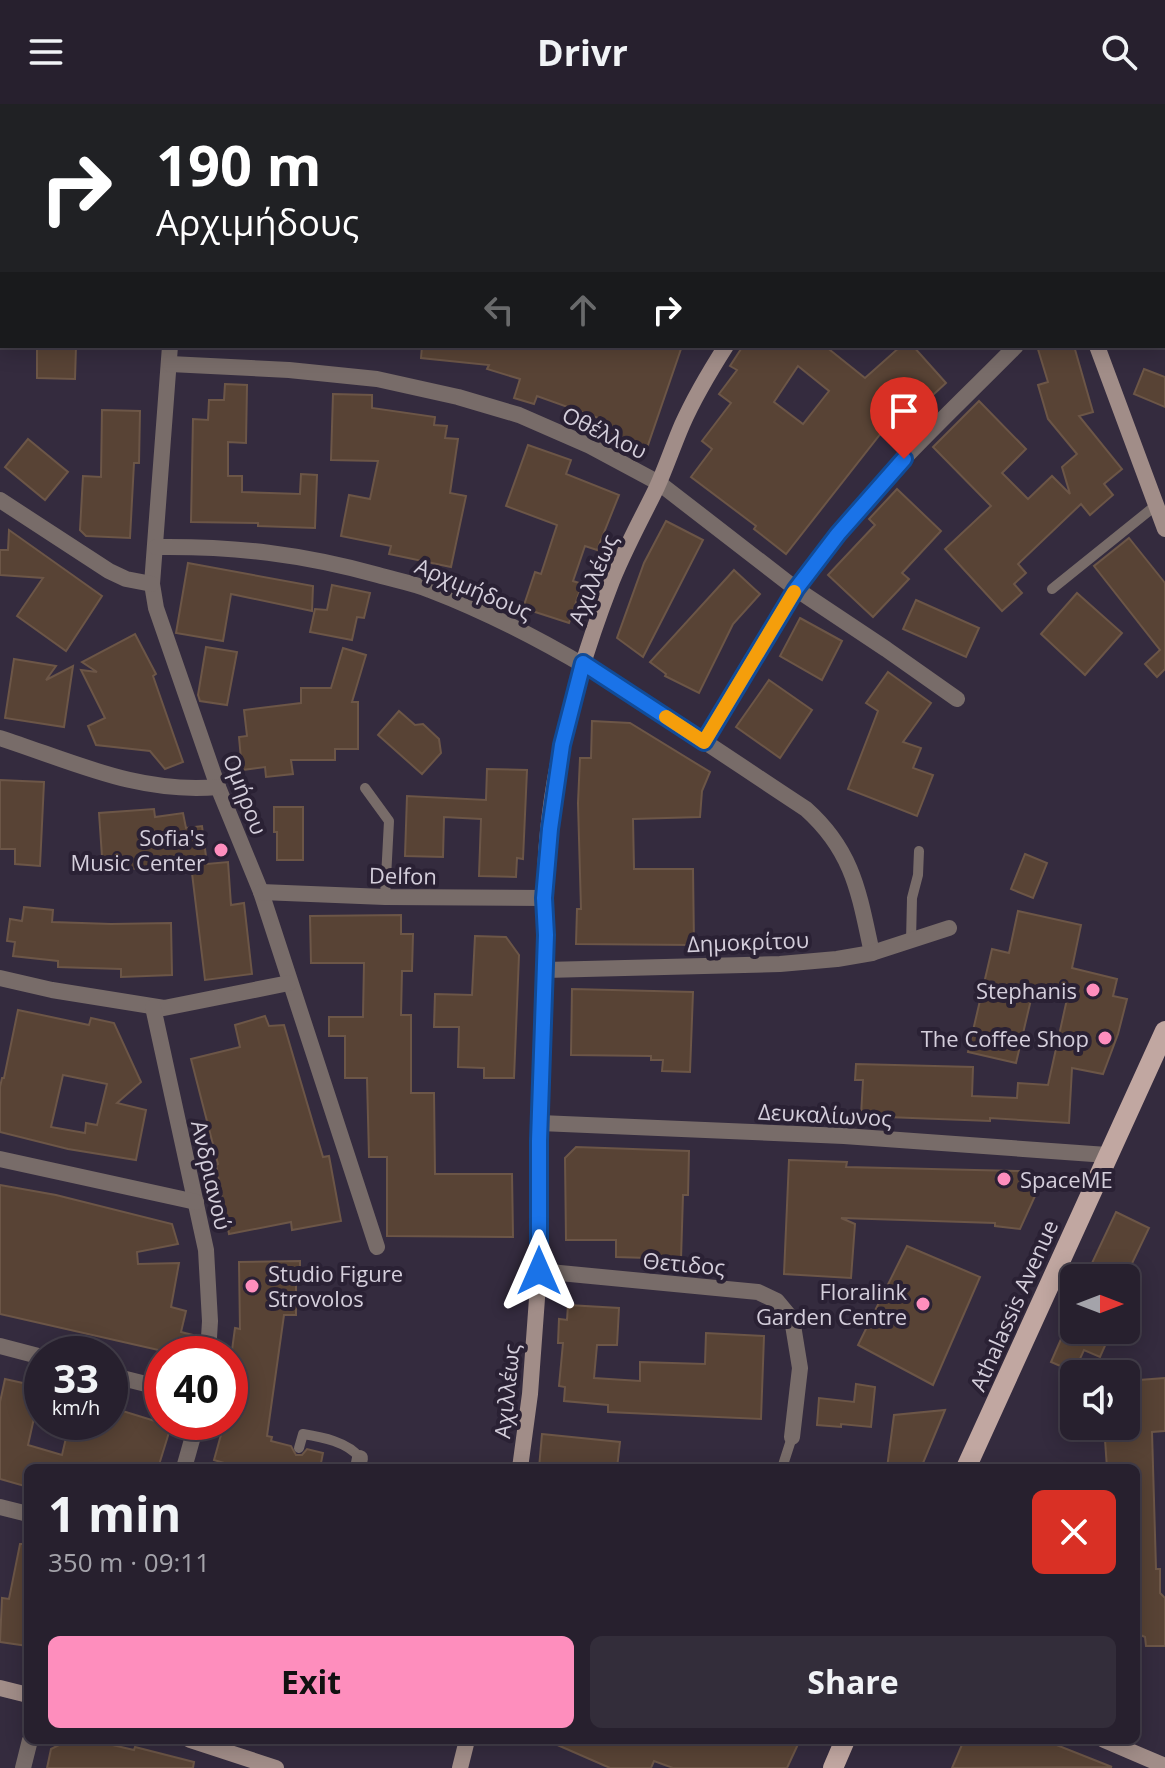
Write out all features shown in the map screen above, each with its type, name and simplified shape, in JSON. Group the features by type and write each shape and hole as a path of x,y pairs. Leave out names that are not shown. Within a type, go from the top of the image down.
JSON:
{"main road":[{"name":"Athalassis Avenue","path":"968,1464 1165,1031"},
{"path":"833,1768 843,1744"}],"street":[{"name":"Ομήρου","path":"170,348 152,584 161,627 218,787 261,892 377,1247"},
{"name":"Αχιλλέως","path":"521,1464 530,1394 539,1271 544,898 562,745 583,663 611,583 697,394 725,348"},
{"path":"704,742 796,589 838,534 904,459 1014,348"},
{"path":"1098,348 1165,529"},
{"name":"Οθέλλου","path":"170,364 289,370 377,379 458,397 533,421 590,446 659,483 796,589 957,699"},
{"path":"0,500 109,571 126,579 152,584"},
{"name":"Αρχιμήδους","path":"156,547 256,549 341,565 428,589 504,621 583,663 806,809 826,827 841,848 858,889 872,953"},
{"path":"0,738 105,775 145,785 186,790 218,787"},
{"name":"Delfon","path":"261,892 544,898"},
{"name":"Δημοκρίτου","path":"545,970 780,964 872,953 949,928"},
{"path":"0,978 52,990 164,1008 289,983"},
{"name":"Ανδριανού","path":"153,1007 207,1254 209,1336"},
{"name":"Δευκαλίωνος","path":"540,1123 844,1136 1107,1155"},
{"path":"0,1159 196,1202"},
{"name":"Θετιδος","path":"539,1271 758,1292 777,1301 792,1319 800,1368 792,1437"},
{"path":"0,1346 24,1352"},
{"path":"185,1464 192,1440"},
{"path":"0,1507 24,1513"},
{"path":"0,1688 24,1694"},
{"path":"23,1768 29,1744"},
{"path":"202,1744 276,1768"},
{"path":"460,1768 466,1744"},
{"path":"1113,1744 1165,1766"}],"lane":[{"path":"1052,589 1155,506"},
{"path":"365,788 389,821 385,897"},
{"path":"911,941 912,898 918,875 919,851"},
{"path":"299,1448 303,1434 317,1436 353,1449 359,1463"},
{"path":"783,1464 792,1437"}],"building":[{"path":"37,348 76,348 75,379 37,378"},
{"path":"422,348 681,348 647,448 603,433 607,421 537,396 534,404 514,398 520,379 487,369 489,365 421,358"},
{"path":"742,348 828,348 865,378 899,348 915,348 946,383 908,418 900,409 786,554 754,529 756,526 691,477 712,449 702,441 731,403 719,394 737,370 730,366","holes":["798,366 829,391 803,424 774,402"]},
{"path":"1038,348 1075,348 1093,412 1079,416 1122,469 1104,484 1113,495 1090,515 1081,504 1018,564 1026,573 1014,584 1022,593 1002,611 945,549 991,506 933,447 979,401 1026,449 1002,473 1028,499 1052,476 1070,494 1062,467 1077,454 1048,419 1038,385 1048,382"},
{"path":"1144,369 1165,377 1165,407 1134,394"},
{"path":"225,384 247,385 246,443 228,442 228,476 242,476 242,492 300,494 301,474 317,475 315,528 191,522 193,419 208,420 209,400 224,400"},
{"path":"333,394 372,395 372,408 435,417 434,425 447,426 445,438 458,439 450,493 466,496 451,567 389,554 391,546 341,536 349,495 370,499 378,461 331,460"},
{"path":"102,410 140,411 139,463 134,463 130,538 86,536 80,530 83,476 101,477"},
{"path":"28,439 68,472 45,500 5,467"},
{"path":"528,445 571,460 566,474 619,495 597,550 585,546 573,581 582,584 569,623 523,608 535,572 541,574 557,525 506,506"},
{"path":"897,489 941,531 902,573 909,579 873,617 828,575 875,525 869,519"},
{"path":"666,521 703,540 643,657 617,638 644,563"},
{"path":"9,530 102,596 66,651 17,616 43,578 0,575 0,550 8,550"},
{"path":"1129,538 1165,583 1165,669 1157,677 1145,664 1160,650 1094,566"},
{"path":"188,563 313,586 312,611 231,594 223,641 176,633"},
{"path":"734,570 760,594 733,624 699,693 665,676 650,662"},
{"path":"332,585 370,593 364,618 357,617 352,640 310,632 315,609 327,610"},
{"path":"1077,593 1122,633 1085,675 1041,634"},
{"path":"916,600 979,628 966,657 903,629"},
{"path":"800,618 842,641 822,680 780,656"},
{"path":"135,634 156,674 153,676 183,762 165,769 150,751 96,745 88,726 105,718 81,670 97,672 82,662"},
{"path":"206,647 237,652 227,705 200,701 198,695"},
{"path":"343,648 366,655 352,702 358,702 358,749 335,749 335,760 291,760 293,774 266,777 265,767 242,770 239,737 247,736 244,710 301,703 301,688 331,688"},
{"path":"14,659 56,666 46,680 73,666 64,727 5,718"},
{"path":"888,672 931,703 903,742 921,748 913,768 933,775 917,816 848,789 878,711 866,703"},
{"path":"769,680 812,710 780,758 736,727"},
{"path":"399,711 415,725 423,724 439,739 441,753 422,774 378,735"},
{"path":"592,721 630,723 710,772 702,791 700,817 633,819 634,869 693,869 694,945 576,944 577,909 581,909 580,758 591,758"},
{"path":"487,769 527,770 523,859 517,858 516,877 479,876 481,819 444,817 443,857 405,856 407,796 486,800"},
{"path":"0,780 44,782 40,866 15,864 15,849 0,849"},
{"path":"274,807 303,807 303,860 277,860"},
{"path":"154,809 155,817 183,813 186,828 202,826 207,864 228,862 231,905 244,903 252,974 205,980 190,857 169,859 169,866 103,871 99,813"},
{"path":"1025,854 1047,863 1033,898 1011,889"},
{"path":"24,907 53,910 52,922 171,923 172,975 121,977 121,969 58,967 58,961 13,956 15,942 7,941 10,919 22,921"},
{"path":"1018,911 1081,925 1072,968 1117,979 1113,996 1127,999 1103,1074 1072,1068 1069,1123 861,1116 863,1080 855,1080 856,1064 973,1067 972,1096 1017,1098 1018,1083 1048,1085 1067,999 1033,991 1016,1063 968,1052 992,949 1009,953"},
{"path":"401,915 401,934 413,934 412,971 402,971 401,1015 411,1015 411,1093 434,1093 435,1174 512,1174 513,1237 387,1236 387,1157 369,1157 367,1078 345,1078 345,1036 329,1036 329,1017 363,1017 364,963 311,963 310,916"},
{"path":"475,936 506,937 519,955 514,1078 484,1078 484,1068 458,1067 459,1027 434,1027 435,994 472,995"},
{"path":"572,989 693,992 690,1072 662,1071 663,1060 651,1060 651,1056 571,1055"},
{"path":"18,1010 89,1025 91,1018 114,1023 141,1082 117,1103 146,1110 136,1160 68,1149 0,1132 0,1087","holes":["63,1075 107,1084 97,1125 86,1123 85,1133 51,1127"]},
{"path":"265,1016 269,1026 284,1025 323,1157 329,1156 341,1221 292,1230 291,1222 229,1234 218,1164 191,1059 240,1047 235,1025"},
{"path":"576,1147 689,1151 688,1195 683,1195 681,1259 616,1257 616,1240 566,1240 565,1158"},
{"path":"789,1160 847,1162 846,1167 1020,1171 1035,1196 1020,1229 995,1226 995,1223 841,1218 855,1224 851,1278 784,1274"},
{"path":"0,1185 56,1195 172,1224 178,1244 137,1252 138,1264 179,1263 171,1307 186,1311 181,1332 193,1335 144,1336 144,1347 128,1343 128,1336 97,1336 0,1314"},
{"path":"1116,1212 1149,1228 1132,1264 1092,1264"},
{"name":"Floralink Garden Centre","path":"907,1246 980,1277 933,1385 858,1345"},
{"path":"300,1261 296,1315 284,1315 267,1436 272,1437 271,1441 291,1446 296,1455 302,1455 307,1449 323,1453 321,1464 228,1464 214,1460 220,1440 248,1440 248,1336 234,1336 235,1328 240,1329 239,1262"},
{"path":"568,1305 619,1308 617,1345 597,1345 594,1378 640,1381 640,1362 705,1364 706,1333 764,1336 761,1419 608,1412 608,1405 564,1401 565,1387 559,1386 563,1343 558,1343 559,1319 567,1320"},
{"path":"1060,1341 1060,1344 1106,1344 1100,1357 1084,1350 1079,1360 1060,1360 1060,1366 1051,1362"},
{"path":"1165,1378 1165,1431 1152,1432 1156,1569 1160,1569 1160,1593 1165,1598 1165,1646 1146,1646 1145,1637 1140,1635 1140,1464 1107,1464 1105,1440 1140,1440 1140,1380"},
{"path":"5,1379 24,1383 24,1440 29,1440 28,1445 62,1455 66,1440 128,1440 128,1413 144,1418 144,1440 167,1440 159,1464 24,1464 24,1486 0,1479 0,1402"},
{"path":"856,1384 875,1387 871,1427 817,1425 819,1398 854,1402"},
{"path":"945,1410 923,1464 888,1464 894,1415"},
{"path":"542,1434 620,1442 617,1464 539,1464"},
{"path":"20,1544 24,1544 24,1645 0,1642 2,1598 9,1599"},
{"path":"61,1744 108,1744 134,1750 135,1747 194,1762 193,1768 47,1768 51,1749"},
{"path":"555,1744 798,1744 787,1768 673,1768 654,1761 651,1768 610,1768"},
{"path":"962,1744 1054,1744 1112,1767 952,1768"}],"slow traffic":[{"path":"666,717 704,742 794,592"}],"place":[{"name":"Sofia's Music Center","path":"221,850"},
{"name":"Stephanis","path":"1093,990"},
{"name":"The Coffee Shop","path":"1105,1038"},
{"name":"SpaceME","path":"1004,1179"},
{"name":"Studio Figure Strovolos","path":"252,1286"},
{"name":"Floralink Garden Centre","path":"923,1304"}],"route":[{"path":"539,1271 539,1141 546,935 544,898 562,745 583,663 704,742 796,589 838,534 904,459"}]}
